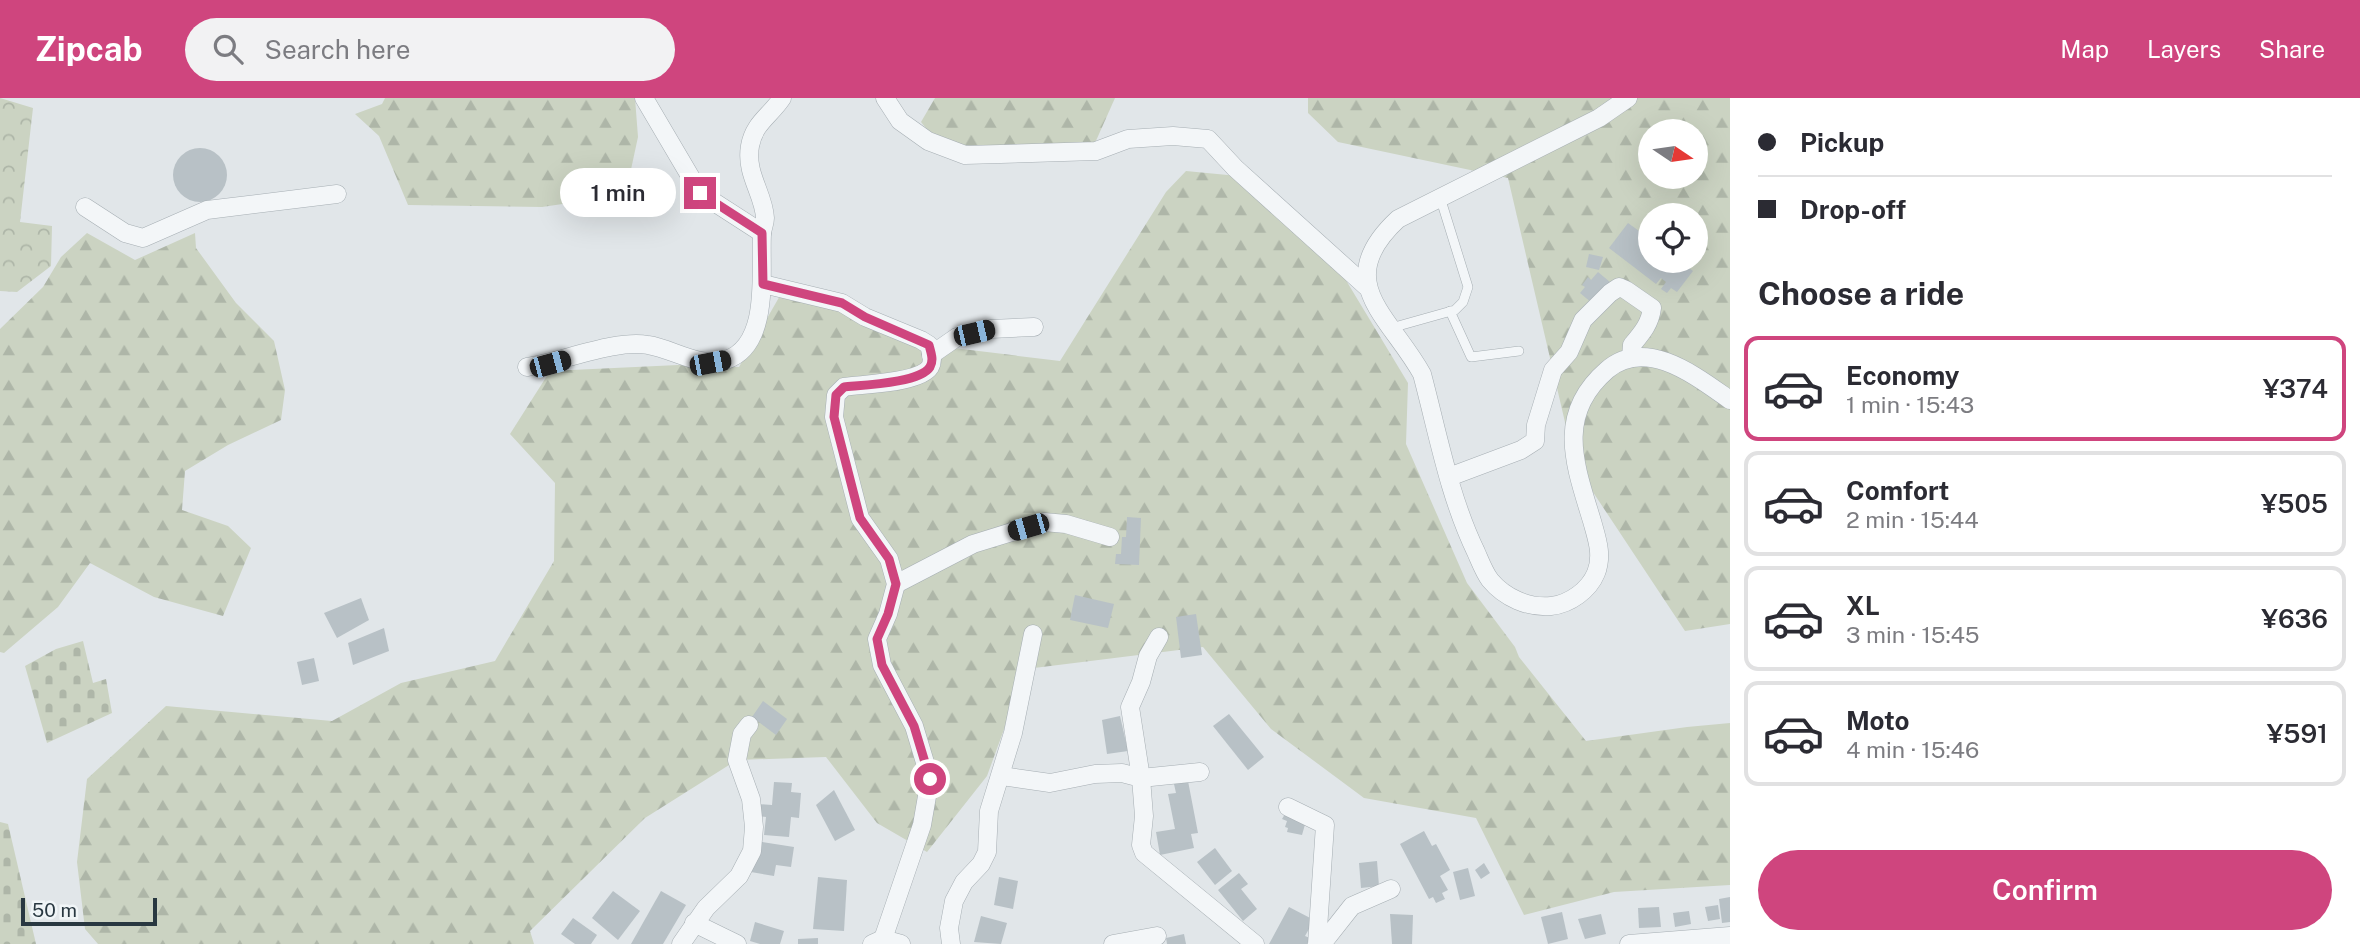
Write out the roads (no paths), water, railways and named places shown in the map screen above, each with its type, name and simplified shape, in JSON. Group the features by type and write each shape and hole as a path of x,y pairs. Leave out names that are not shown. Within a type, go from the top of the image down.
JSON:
{"street":[{"path":"644,98 700,193 762,233"},
{"path":"527,367 550,364 616,346 647,344 710,363 741,352 753,330 763,284 762,233 765,218 750,169 750,149 754,129 782,98"},
{"path":"885,98 900,121 929,141 965,155 1096,151 1128,139 1173,136 1208,139 1235,168 1368,288"},
{"path":"1628,98 1599,118 1398,219 1380,236 1368,262 1368,288 1376,307 1411,354 1422,374 1461,522 1489,579 1519,602 1534,606 1552,606 1570,600 1584,590 1595,575 1600,557 1575,466 1572,434 1584,394 1596,379 1611,367 1631,358 1648,358 1668,362 1693,374 1730,400"},
{"path":"85,207 125,233 143,238 207,210 337,194"},
{"path":"763,284 842,303 865,317 921,340 929,345 931,355 929,369 918,377 844,387 836,395 834,417 860,518 889,559 896,584 888,614 877,639 882,665 914,726 930,779 922,825 885,942"},
{"path":"1449,477 1521,450 1535,441 1536,425 1553,370 1569,352 1583,320 1619,287 1652,308 1651,319 1645,331 1632,345 1631,358"},
{"path":"931,355 957,337 991,329 1034,327"},
{"path":"896,584 973,544 1044,522 1066,524 1110,537"},
{"path":"951,944 949,928 954,901 987,852 989,811 1002,776 1033,634"},
{"path":"1159,637 1148,656 1130,707 1141,778 1144,816 1141,845 1144,853 1255,944"},
{"path":"681,944 706,908 739,876 752,851 754,827 751,799 737,760 742,734 749,725"},
{"path":"1002,776 1049,783 1095,774 1122,774 1141,778 1200,772"},
{"path":"1288,807 1325,825 1319,944"},
{"path":"1319,944 1352,906 1391,889"},
{"path":"694,923 737,944"},
{"path":"1113,944 1157,936"},
{"path":"1629,944 1730,936"}],"lane":[{"path":"1390,328 1450,312 1463,302 1468,287 1440,197"},
{"path":"1450,312 1471,357 1519,351"}]}
